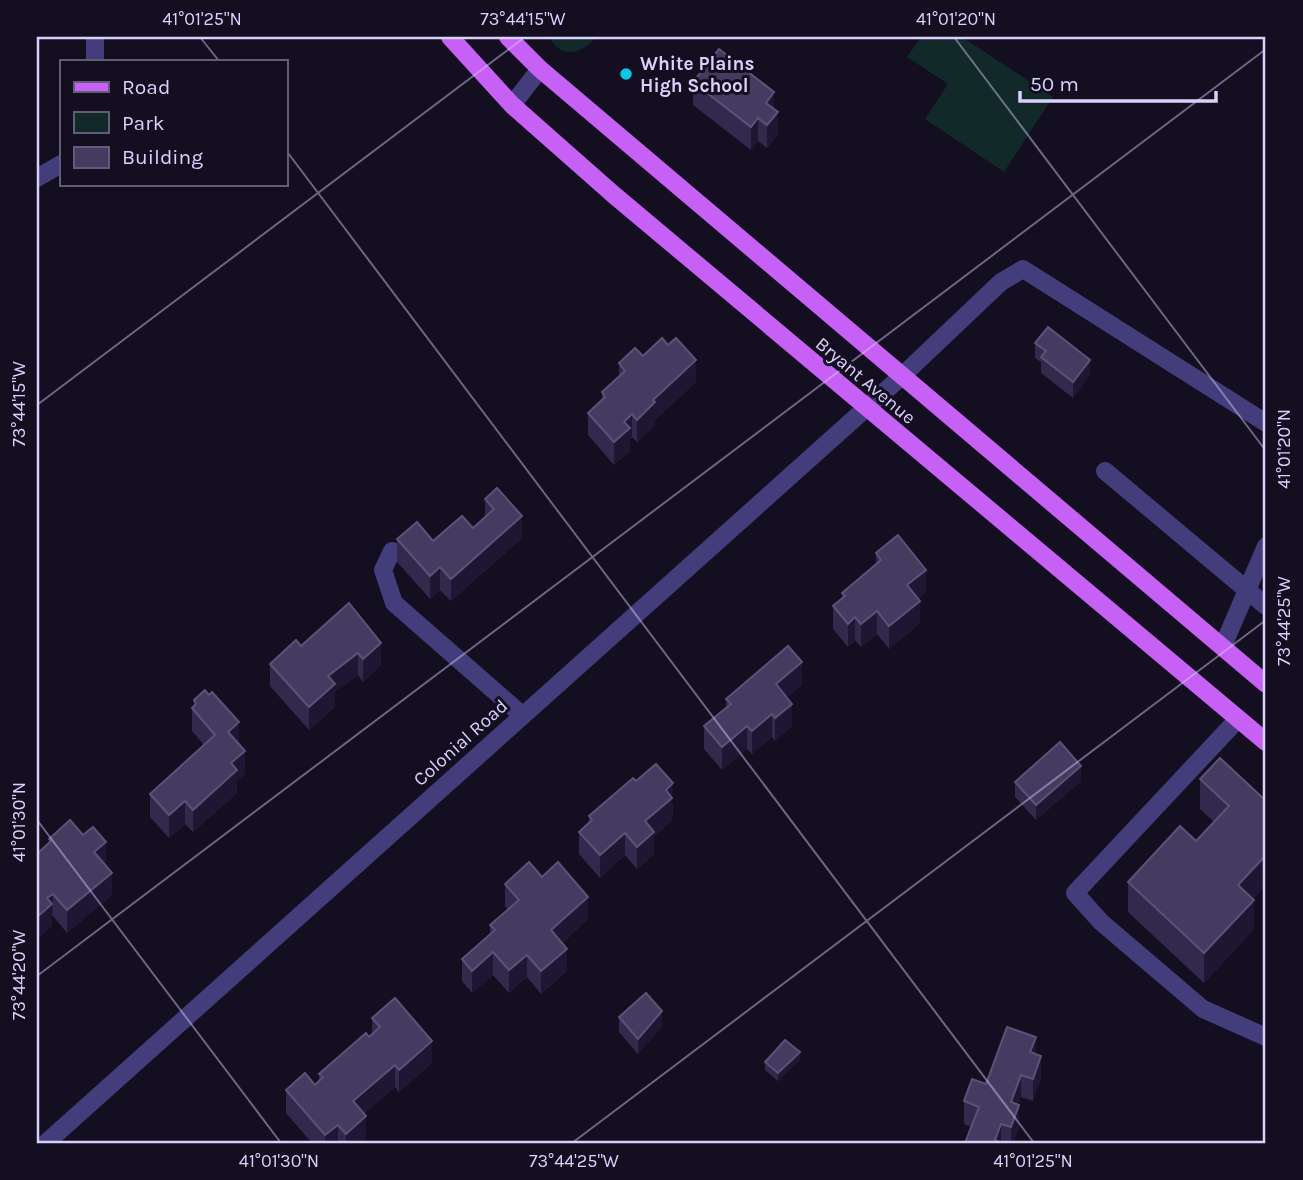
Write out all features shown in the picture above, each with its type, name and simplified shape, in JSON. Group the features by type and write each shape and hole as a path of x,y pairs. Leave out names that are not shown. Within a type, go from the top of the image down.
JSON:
{"main road":[{"name":"Bryant Avenue","path":"450,37 512,105 866,407 1266,742"},
{"name":"Bryant Avenue","path":"508,37 540,69 1266,684"}],"street":[{"path":"95,37 95,60"},
{"path":"512,105 540,69"},
{"path":"37,178 60,165"},
{"name":"Colonial Road","path":"46,1143 903,375 1001,282 1023,269 1266,423"},
{"path":"1105,471 1266,607"},
{"path":"1223,646 1266,546"},
{"path":"392,551 383,570 394,603 522,715"},
{"path":"1238,719 1075,893 1101,922 1203,1009 1266,1037"}],"green space":[{"path":"549,37 596,37 579,51 566,52"},
{"path":"921,37 962,37 1053,97 1004,172 925,119 948,84 907,57"}],"building":[{"path":"719,49 774,92 766,103 778,112 767,125 758,118 751,127 693,82"},
{"path":"1048,327 1090,360 1073,382 1041,357 1046,351 1035,343"},
{"path":"662,338 668,345 676,338 696,360 653,400 655,402 637,420 632,414 624,422 630,428 614,442 588,413 605,397 602,392 625,371 619,363 635,348 643,356"},
{"path":"497,488 522,516 451,579 440,567 430,576 397,539 417,522 433,541 462,516 473,528 494,509 485,499"},
{"path":"898,535 926,570 907,585 920,601 889,626 877,611 861,624 855,617 848,624 833,606 845,596 842,593 881,560 876,553"},
{"path":"349,603 381,643 363,659 358,653 328,676 335,684 309,707 270,664 296,640 301,646"},
{"path":"788,646 802,662 776,684 792,704 775,718 772,714 752,731 747,726 722,747 704,726 731,704 726,699"},
{"path":"205,690 209,695 212,692 239,722 228,732 245,751 231,763 237,770 193,810 185,801 169,815 150,794 215,735 192,708 196,704 194,700"},
{"path":"1060,742 1081,766 1036,805 1015,782"},
{"path":"1220,758 1266,801 1266,855 1238,885 1254,900 1204,953 1128,882 1180,826 1196,841 1229,806 1200,779"},
{"path":"656,764 673,783 666,790 672,798 645,821 654,832 637,847 625,833 600,855 579,832 592,820 589,816 633,778 636,781"},
{"path":"70,820 83,835 93,827 106,842 94,852 112,873 67,910 53,894 47,898 52,904 37,917 37,854"},
{"path":"529,862 542,877 558,862 588,897 551,930 567,949 541,971 527,955 509,970 493,952 472,971 462,959 495,930 490,925 519,900 505,884"},
{"path":"646,993 662,1011 638,1039 619,1017"},
{"path":"395,998 432,1041 399,1070 395,1065 353,1101 366,1116 346,1134 338,1125 325,1135 286,1090 305,1073 315,1085 323,1077 319,1074 366,1033 369,1037 380,1027 372,1018"},
{"path":"1007,1027 1036,1037 1030,1052 1041,1056 1033,1079 1021,1075 1011,1102 1019,1105 1011,1127 1001,1124 995,1140 1001,1143 965,1143 979,1107 964,1101 972,1079 986,1084"},
{"path":"785,1040 800,1052 778,1073 765,1062"}],"place":[{"name":"White Plains High School","path":"626,74"}]}
